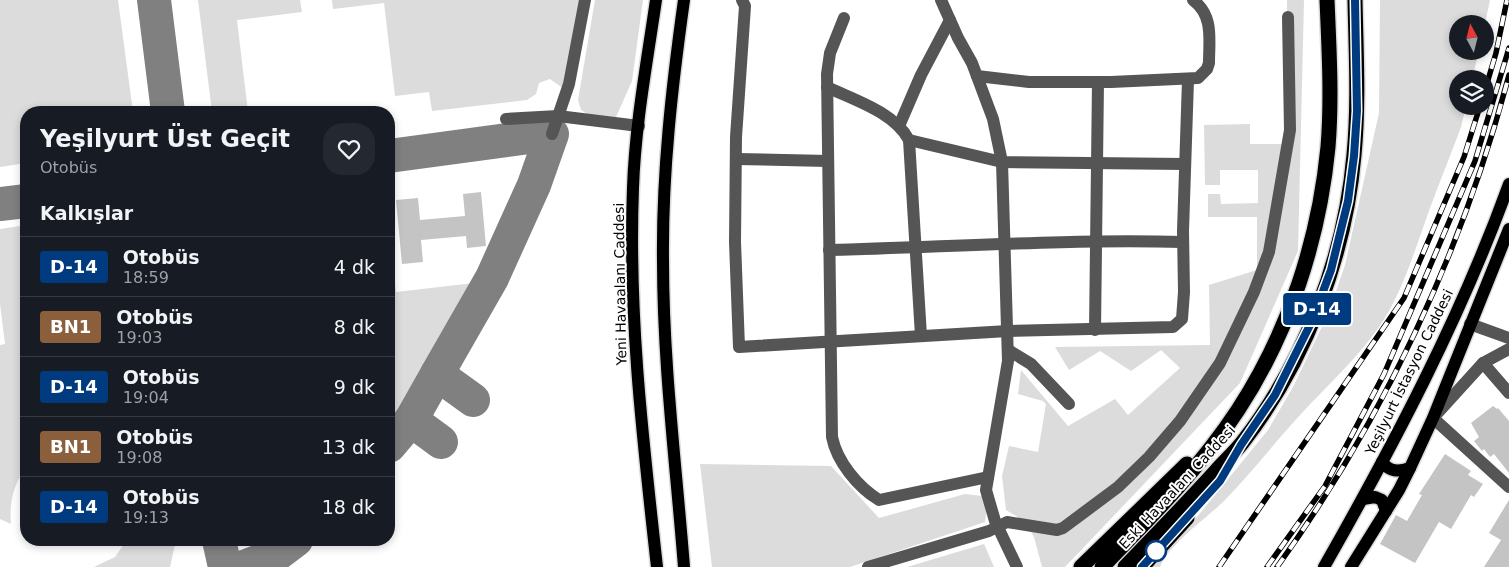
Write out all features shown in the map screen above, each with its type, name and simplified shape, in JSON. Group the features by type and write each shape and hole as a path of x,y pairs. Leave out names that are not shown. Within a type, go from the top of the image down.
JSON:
{"highway":[{"name":"Eski Havaalanı Caddesi","path":"1102,567 1173,494 1216,441 1238,410 1276,343 1291,307 1313,236 1320,204 1328,146 1327,0"},
{"name":"Eski Havaalanı Caddesi","path":"1125,567 1241,445 1275,395 1295,358 1331,270 1348,201 1354,156 1357,111 1354,0"},
{"path":"1080,567 1189,462 1216,441"},
{"path":"1142,567 1220,481 1241,445"}],"main road":[{"name":"Yeni Havaalanı Caddesi","path":"656,0 639,126 632,196 632,252 634,328 658,567"},
{"path":"684,0 668,125 663,260 666,361 684,567"},
{"name":"Yeşilyurt İstasyon Caddesi","path":"1324,567 1382,462 1455,316 1509,184"},
{"path":"1351,567 1410,468 1433,418 1509,229"},
{"path":"1455,316 1470,324"},
{"path":"1382,462 1387,468 1398,472 1410,468"},
{"path":"1363,498 1375,497 1382,500 1386,511"}],"street":[{"path":"552,134 569,84 585,0"},
{"path":"941,0 977,76 994,119 1002,162 1006,245 1008,362 986,490 997,526 1017,567"},
{"path":"977,76 1028,82 1188,80 1202,76 1209,63 1208,18 1203,9 1193,0"},
{"path":"743,3 736,159 735,242 739,347 1008,331 1173,327 1183,315 1183,242 1188,80"},
{"path":"868,567 1007,522 1057,530 1070,524 1118,488 1149,458 1180,421 1220,363 1254,292 1269,252 1290,130 1288,17"},
{"path":"844,18 830,53 827,87 829,342 832,437 835,451 868,493 879,500 988,478"},
{"path":"899,126 921,75 950,20"},
{"path":"1095,330 1098,82"},
{"path":"827,87 887,117 899,126 909,140 921,336"},
{"path":"506,119 558,116 639,126"},
{"path":"909,140 1002,162 1185,164"},
{"path":"736,159 828,161"},
{"path":"829,250 1006,245 1096,240 1183,242"},
{"path":"1470,324 1509,338"},
{"path":"1509,349 1483,363 1433,418 1509,487"},
{"path":"1008,350 1031,364 1069,404"},
{"path":"1483,363 1509,393"}],"shaded area":[{"path":"0,0 118,0 132,106 20,106 20,164 0,167"},
{"path":"198,0 300,0 302,12 237,20 247,106 211,106"},
{"path":"332,0 581,0 564,89 550,79 539,83 536,94 527,100 432,111 429,92 395,96 384,3 333,9"},
{"path":"595,0 643,0 632,81 616,117 589,115 581,110 578,100"},
{"path":"1287,0 1304,0 1298,251 1240,383 1065,567 1042,567 1034,537 1024,521 1006,510 1002,476 1009,446 1038,452 1046,404 1043,401 1018,394 1021,370 1068,426 1115,399 1128,415 1180,368 1161,350 1131,371 1100,351 1069,370 1055,347 1210,345 1209,285 1257,270 1257,217 1208,217 1208,194 1220,194 1221,204 1258,203 1258,170 1220,170 1220,185 1205,185 1204,125 1250,124 1250,144 1288,144"},
{"path":"1380,0 1490,0 1487,15 1449,15 1449,60 1477,60 1474,70 1449,70 1449,115 1464,115 1461,127 1408,270 1386,316 1359,352 1291,425 1245,479 1225,500 1171,549 1160,567 1147,567 1163,548 1197,517 1268,430 1293,387 1328,314 1345,265 1379,113"},
{"path":"20,226 20,476 13,493 11,524 0,519 0,345 5,344 0,304 0,229"},
{"path":"483,282 413,395 395,418 395,283 396,292"},
{"path":"700,464 831,466 879,518 965,494 982,496 987,507 985,522 850,567 712,567"},
{"path":"984,544 994,567 907,567"},
{"path":"123,546 175,546 170,567 94,567 115,557"}],"building":[{"path":"481,192 486,246 467,248 466,236 421,240 423,262 402,264 396,200 418,198 420,220 465,216 463,194"},
{"path":"1493,406 1498,408 1509,421 1509,473 1494,454 1490,457 1474,441 1479,437 1471,423"},
{"path":"1445,454 1471,471 1468,475 1483,484 1474,497 1471,495 1451,529 1439,522 1415,563 1380,544 1396,515 1407,521 1422,495 1419,494"},
{"path":"1509,500 1509,567 1484,567 1501,540 1489,533"}],"taxiway":[{"path":"154,0 167,106"},
{"path":"395,155 552,134 534,185 492,278 437,374 473,400"},
{"path":"0,204 20,202"},
{"path":"437,374 411,420 441,442"},
{"path":"395,439 411,420"},
{"path":"220,546 225,567"},
{"path":"244,567 276,555 288,546"}],"railway":[{"path":"1491,70 1507,0"},
{"path":"1267,567 1325,486 1384,374 1475,161 1509,48"},
{"path":"1277,567 1316,511 1352,453 1416,332 1468,205 1509,75"},
{"path":"1219,567 1404,298 1464,157 1477,115"}],"bus line":[{"name":"D-14","path":"1142,567 1220,481 1241,445 1275,395 1312,321 1331,270 1348,201 1357,111 1355,0"}]}
